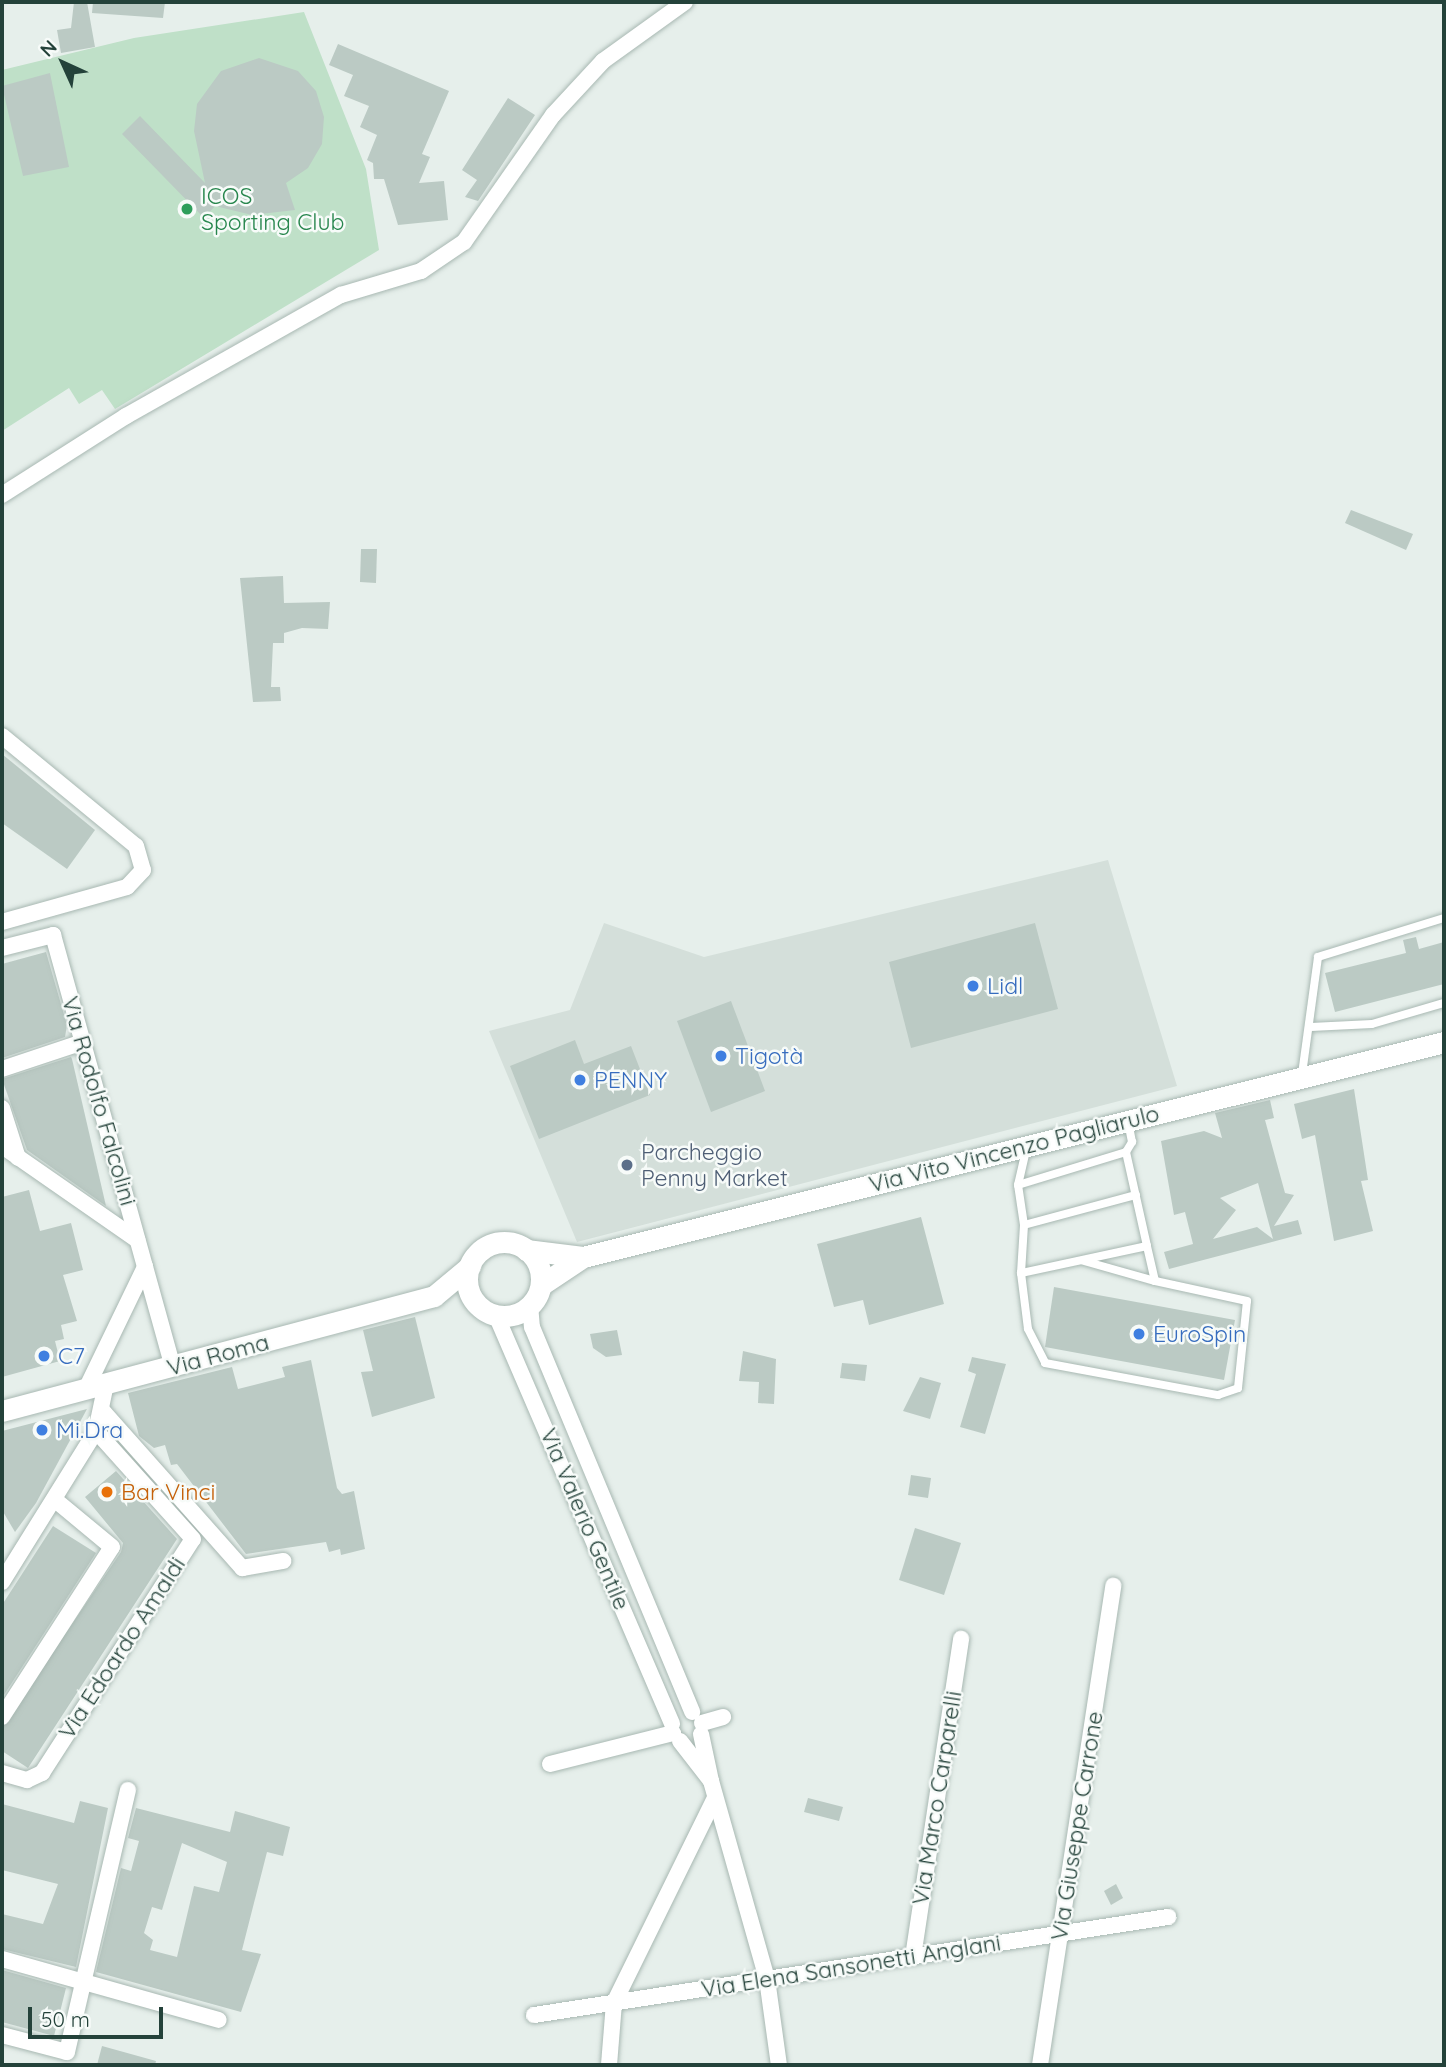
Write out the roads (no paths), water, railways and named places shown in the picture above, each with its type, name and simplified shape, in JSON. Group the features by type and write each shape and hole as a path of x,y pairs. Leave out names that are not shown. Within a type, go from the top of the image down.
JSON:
{"street":[{"path":"2,495 126,415 341,295 421,271 464,242 553,115 603,61 685,2"},
{"path":"2,736 136,846 143,870 127,887 2,922"},
{"name":"Via Rodolfo Falcolini","path":"2,948 53,935 173,1367"},
{"path":"2,1069 82,1042"},
{"name":"Via Vito Vincenzo Pagliarulo","path":"541,1285 583,1257 1444,1042"},
{"path":"2,1108 18,1158"},
{"path":"2,1146 137,1240"},
{"path":"497,1243 526,1250 537,1262 541,1285 530,1305 496,1315 475,1302 470,1266 497,1243"},
{"name":"Via Vito Vincenzo Pagliarulo","path":"526,1250 583,1257"},
{"name":"Via Roma","path":"434,1296 470,1266"},
{"path":"2,1582 96,1431 101,1409 96,1386 145,1267"},
{"name":"Via Roma","path":"2,1411 434,1296 475,1302"},
{"name":"Via Valerio Gentile","path":"530,1305 532,1327 699,1723 710,1781 767,1979 779,2065"},
{"name":"Via Valerio Gentile","path":"496,1315 675,1732 710,1781"},
{"path":"101,1409 242,1567 283,1561"},
{"name":"Via Edoardo Amaldi","path":"2,1773 27,1780 42,1773 193,1539 96,1431"},
{"path":"2,1717 112,1547 54,1499"},
{"name":"Via Giuseppe Carrone","path":"1040,2065 1113,1586"},
{"name":"Via Marco Carparelli","path":"913,1956 961,1639"},
{"path":"550,1764 723,1717"},
{"path":"675,1732 699,1723"},
{"path":"2,2035 67,2052 128,1790"},
{"path":"608,2065 614,2003 715,1798"},
{"name":"Via Elena Sansonetti Anglani","path":"534,2015 1168,1917"},
{"path":"2,1959 219,2020"}],"lane":[{"path":"1301,1077 1311,1027 1318,957 1444,918"},
{"path":"1311,1027 1372,1024 1444,1003"},
{"path":"1017,1185 1126,1152 1132,1142 1128,1121"},
{"path":"1026,1146 1017,1185 1024,1225 1021,1273 1028,1329 1045,1363 1218,1395 1238,1388 1247,1301 1155,1281 1081,1260"},
{"path":"1126,1152 1155,1281"},
{"path":"1024,1225 1136,1195"},
{"path":"1021,1273 1147,1246"}],"place":[{"name":"ICOS Sporting Club","path":"187,209"},
{"name":"Lidl","path":"973,986"},
{"name":"Tigotà","path":"721,1056"},
{"name":"PENNY","path":"580,1080"},
{"name":"Parcheggio Penny Market","path":"627,1165"},
{"name":"EuroSpin","path":"1139,1334"},
{"name":"C7","path":"44,1356"},
{"name":"Mi.Dra","path":"42,1430"},
{"name":"Bar Vinci","path":"107,1492"}]}
